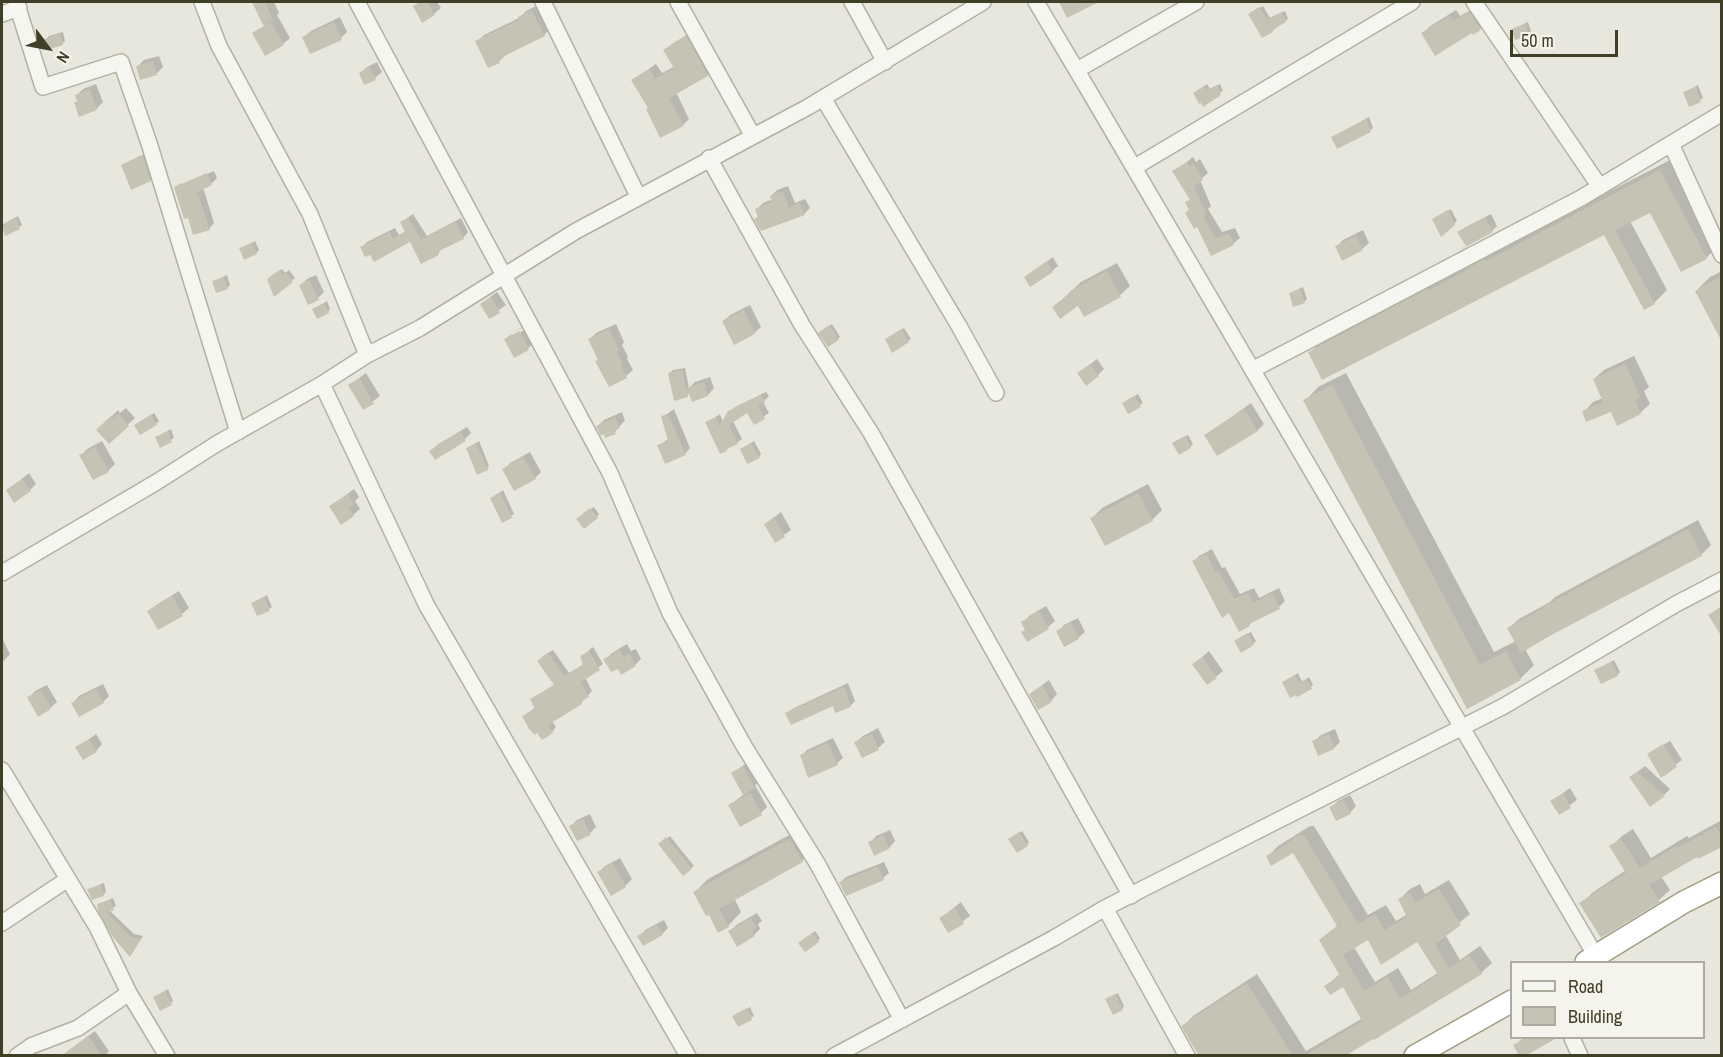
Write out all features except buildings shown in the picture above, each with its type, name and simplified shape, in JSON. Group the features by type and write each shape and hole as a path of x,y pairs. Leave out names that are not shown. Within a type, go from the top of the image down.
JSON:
{"highway":[{"path":"1591,960 1684,902 1722,883"},
{"path":"1415,1056 1510,1002"}],"street":[{"path":"202,2 219,46 310,214 367,355"},
{"path":"357,2 610,473 670,613 744,746 817,863 902,1020"},
{"path":"543,2 638,196"},
{"path":"678,2 753,136"},
{"path":"852,2 885,62"},
{"path":"2,573 322,384 367,355 420,328 576,231 823,98 983,2"},
{"path":"1036,2 1464,726 1591,960"},
{"path":"1077,70 1196,2"},
{"path":"1135,167 1412,2"},
{"path":"1474,2 1600,187"},
{"path":"2,14 18,5 43,87 121,62 149,143 238,432"},
{"path":"823,98 959,326 996,393"},
{"path":"1254,369 1600,187 1722,113"},
{"path":"1671,144 1722,255"},
{"path":"710,159 802,325 872,433 1131,896"},
{"path":"322,384 427,606 639,967 688,1056"},
{"path":"834,1056 1106,908 1504,706 1676,604 1722,580"},
{"path":"2,770 97,927 129,993 167,1056"},
{"path":"2,923 68,879"},
{"path":"1106,908 1187,1056"},
{"path":"17,1056 32,1046 78,1028 129,993"},
{"path":"1572,1039 1580,1056"}]}
